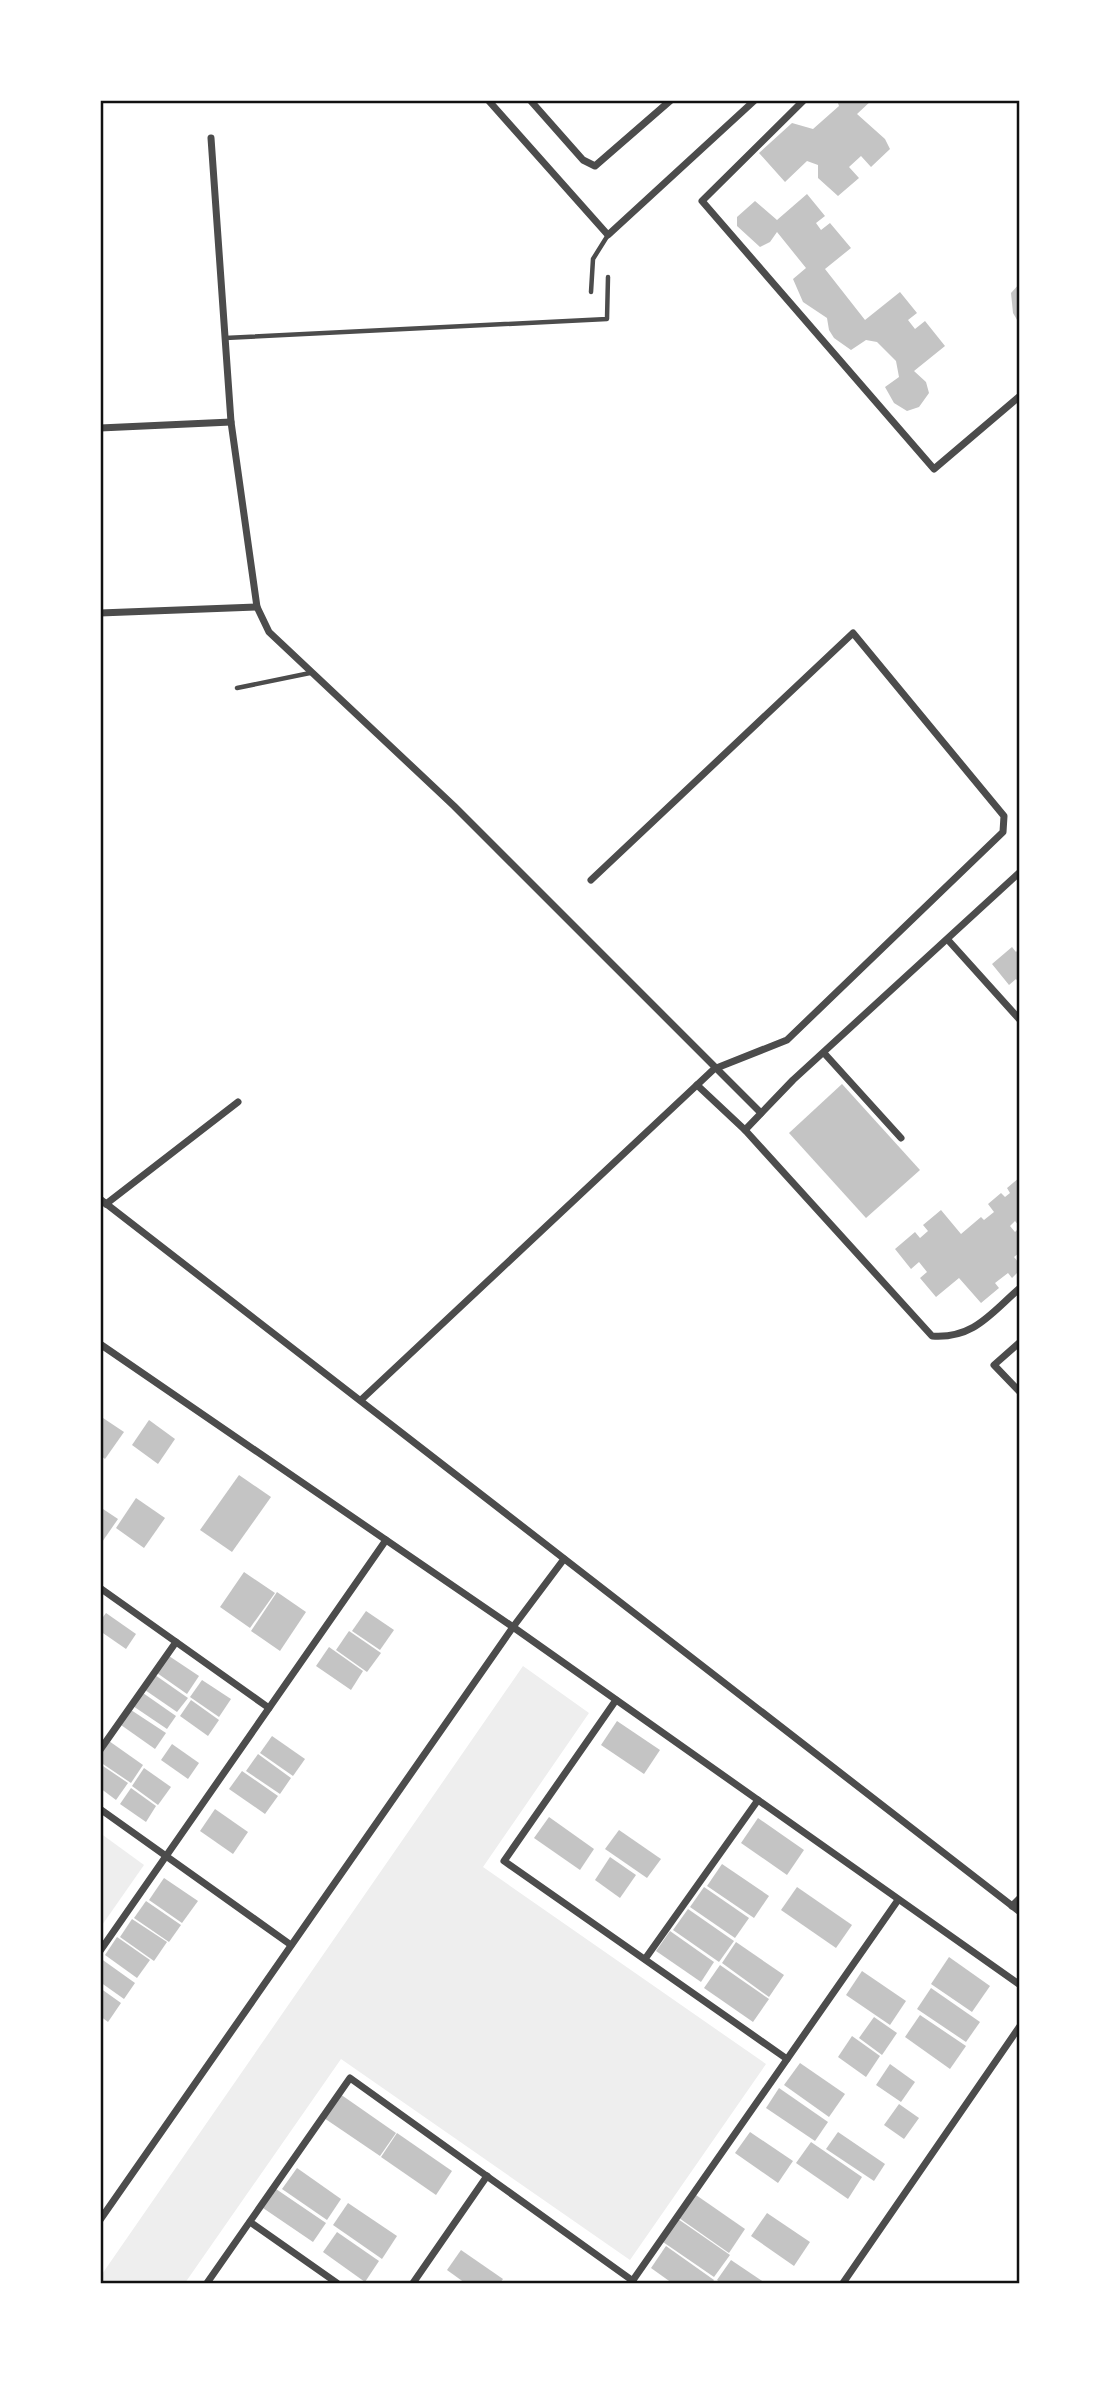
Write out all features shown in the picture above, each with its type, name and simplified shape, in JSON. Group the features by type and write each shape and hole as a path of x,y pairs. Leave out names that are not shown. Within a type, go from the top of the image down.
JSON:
{"street":[{"path":"488,100 608,235 755,100"},
{"path":"530,100 583,160 595,166 671,100"},
{"path":"804,100 702,201 934,470 1020,396"},
{"path":"211,138 231,422 257,607 269,632 454,806 761,1114"},
{"path":"100,429 231,422"},
{"path":"100,613 257,607"},
{"path":"361,1400 714,1069 787,1040 1003,832 1004,816 853,634 591,880"},
{"path":"745,1130 824,1053 1020,872"},
{"path":"947,940 1020,1020"},
{"path":"824,1053 901,1138"},
{"path":"697,1085 745,1130 932,1336 953,1338 973,1329 1020,1288"},
{"path":"238,1102 103,1202 1020,1912"},
{"path":"1020,1342 994,1365 1020,1392"},
{"path":"100,1344 513,1627 1020,1986"},
{"path":"100,1951 386,1540"},
{"path":"100,2220 513,1627 564,1559"},
{"path":"100,1588 269,1708"},
{"path":"100,1750 176,1642"},
{"path":"616,1700 505,1861 787,2059"},
{"path":"645,1959 758,1800"},
{"path":"100,1809 291,1945"},
{"path":"1012,1906 1020,1898"},
{"path":"207,2283 350,2078 632,2282 898,1899"},
{"path":"843,2283 1020,2026"},
{"path":"413,2283 487,2176"},
{"path":"250,2222 337,2283"}],"lane":[{"path":"591,292 593,259 608,235"},
{"path":"225,338 607,319 608,277"},
{"path":"237,688 310,673"}],"shaded area":[{"path":"523,1666 589,1713 483,1867 766,2064 630,2260 341,2059 185,2283 100,2283 100,2277"},
{"path":"100,1833 144,1865 100,1928"}],"building":[{"path":"837,100 872,100 857,114 885,139 890,149 871,167 861,156 849,167 859,178 838,196 818,178 818,165 807,161 785,182 759,153 792,123 813,129 839,106"},
{"path":"807,194 825,216 816,223 821,230 830,223 851,248 825,269 865,320 900,292 917,313 908,320 915,329 925,321 945,346 914,371 926,382 929,393 919,407 907,411 894,403 885,387 899,377 896,361 877,342 866,340 851,350 834,338 827,318 803,302 793,279 806,268 777,232 770,242 760,247 737,226 737,217 755,201 777,220"},
{"path":"1020,283 1020,325 1013,313 1011,293"},
{"path":"1012,947 1016,952 1020,948 1020,984 1016,979 1009,985 992,964"},
{"path":"842,1084 920,1170 866,1218 789,1133"},
{"path":"1020,1177 1020,1227 1020,1252 1014,1257 1020,1264 1020,1270 1012,1278 1008,1273 995,1283 999,1288 981,1303 959,1278 936,1297 920,1278 927,1272 919,1262 911,1269 895,1249 915,1232 920,1238 928,1231 923,1225 941,1210 961,1234 981,1217 984,1220 994,1212 988,1204 1001,1193 1005,1197 1010,1193 1007,1188","holes":["1015,1221 1020,1227 1015,1232 1010,1226"]},
{"path":"100,1416 124,1432 105,1459 100,1455"},
{"path":"149,1420 175,1439 158,1464 132,1445"},
{"path":"239,1475 271,1497 232,1552 200,1530"},
{"path":"136,1498 165,1518 144,1548 116,1528"},
{"path":"100,1507 118,1519 100,1545"},
{"path":"244,1572 275,1593 250,1628 220,1607"},
{"path":"277,1592 306,1612 280,1651 251,1631"},
{"path":"366,1611 394,1630 380,1650 352,1631"},
{"path":"106,1613 136,1634 126,1649 100,1631 100,1621"},
{"path":"349,1631 381,1653 367,1672 336,1650"},
{"path":"329,1647 363,1671 351,1690 316,1666"},
{"path":"169,1656 199,1676 187,1694 157,1673"},
{"path":"155,1675 188,1698 177,1712 145,1690"},
{"path":"202,1680 231,1699 219,1717 190,1697"},
{"path":"143,1693 176,1716 167,1729 133,1706"},
{"path":"191,1700 219,1720 208,1736 180,1716"},
{"path":"131,1710 166,1733 155,1749 121,1725"},
{"path":"617,1721 660,1750 644,1774 601,1745"},
{"path":"272,1736 305,1759 293,1776 260,1753"},
{"path":"109,1741 143,1765 131,1783 100,1762 100,1754"},
{"path":"172,1744 199,1763 188,1779 161,1760"},
{"path":"258,1754 291,1778 280,1794 246,1771"},
{"path":"100,1764 128,1783 116,1800 100,1788"},
{"path":"144,1768 171,1787 158,1805 132,1786"},
{"path":"242,1771 278,1796 265,1814 229,1789"},
{"path":"131,1788 156,1806 146,1822 120,1804"},
{"path":"215,1809 248,1832 233,1854 200,1831"},
{"path":"549,1817 594,1849 580,1870 534,1838"},
{"path":"758,1818 804,1850 787,1875 741,1843"},
{"path":"619,1830 661,1859 647,1878 605,1849"},
{"path":"610,1857 636,1875 620,1898 595,1880"},
{"path":"722,1864 769,1896 754,1918 707,1886"},
{"path":"164,1878 198,1901 182,1923 149,1900"},
{"path":"704,1887 749,1918 735,1938 690,1907"},
{"path":"797,1887 852,1925 836,1948 781,1910"},
{"path":"146,1901 181,1925 169,1942 134,1918"},
{"path":"688,1909 734,1941 719,1962 673,1930"},
{"path":"132,1919 167,1942 154,1961 120,1937"},
{"path":"670,1931 714,1962 701,1982 656,1951"},
{"path":"117,1937 150,1960 137,1978 105,1955"},
{"path":"736,1942 784,1975 769,1997 722,1963"},
{"path":"949,1957 990,1986 972,2012 931,1984"},
{"path":"100,1958 135,1983 124,1999 100,1982"},
{"path":"720,1965 769,1999 753,2022 704,1988"},
{"path":"862,1971 906,2001 890,2025 846,1995"},
{"path":"100,1988 121,2003 108,2022 100,2016"},
{"path":"931,1988 980,2022 966,2042 917,2009"},
{"path":"920,2015 966,2046 950,2069 905,2037"},
{"path":"874,2017 897,2033 882,2055 859,2038"},
{"path":"852,2036 880,2056 866,2077 838,2057"},
{"path":"800,2063 845,2094 829,2117 784,2085"},
{"path":"890,2064 915,2082 901,2102 876,2085"},
{"path":"779,2088 828,2122 815,2141 766,2108"},
{"path":"340,2094 396,2133 380,2156 324,2118"},
{"path":"899,2104 919,2118 904,2139 884,2125"},
{"path":"750,2132 793,2161 778,2183 735,2153"},
{"path":"838,2132 885,2164 874,2181 826,2149"},
{"path":"397,2133 452,2171 436,2195 381,2157"},
{"path":"811,2142 862,2177 848,2199 796,2163"},
{"path":"297,2168 341,2199 327,2220 282,2189"},
{"path":"276,2189 326,2223 313,2242 263,2208"},
{"path":"696,2195 745,2229 729,2253 679,2218"},
{"path":"348,2203 397,2236 382,2259 333,2225"},
{"path":"767,2213 810,2242 794,2266 751,2236"},
{"path":"678,2219 730,2255 714,2277 663,2242"},
{"path":"337,2232 379,2261 365,2282 323,2252"},
{"path":"666,2246 714,2280 712,2283 672,2283 651,2268"},
{"path":"461,2250 503,2279 500,2283 465,2283 447,2270"},
{"path":"731,2260 765,2283 721,2283 717,2280"}]}
